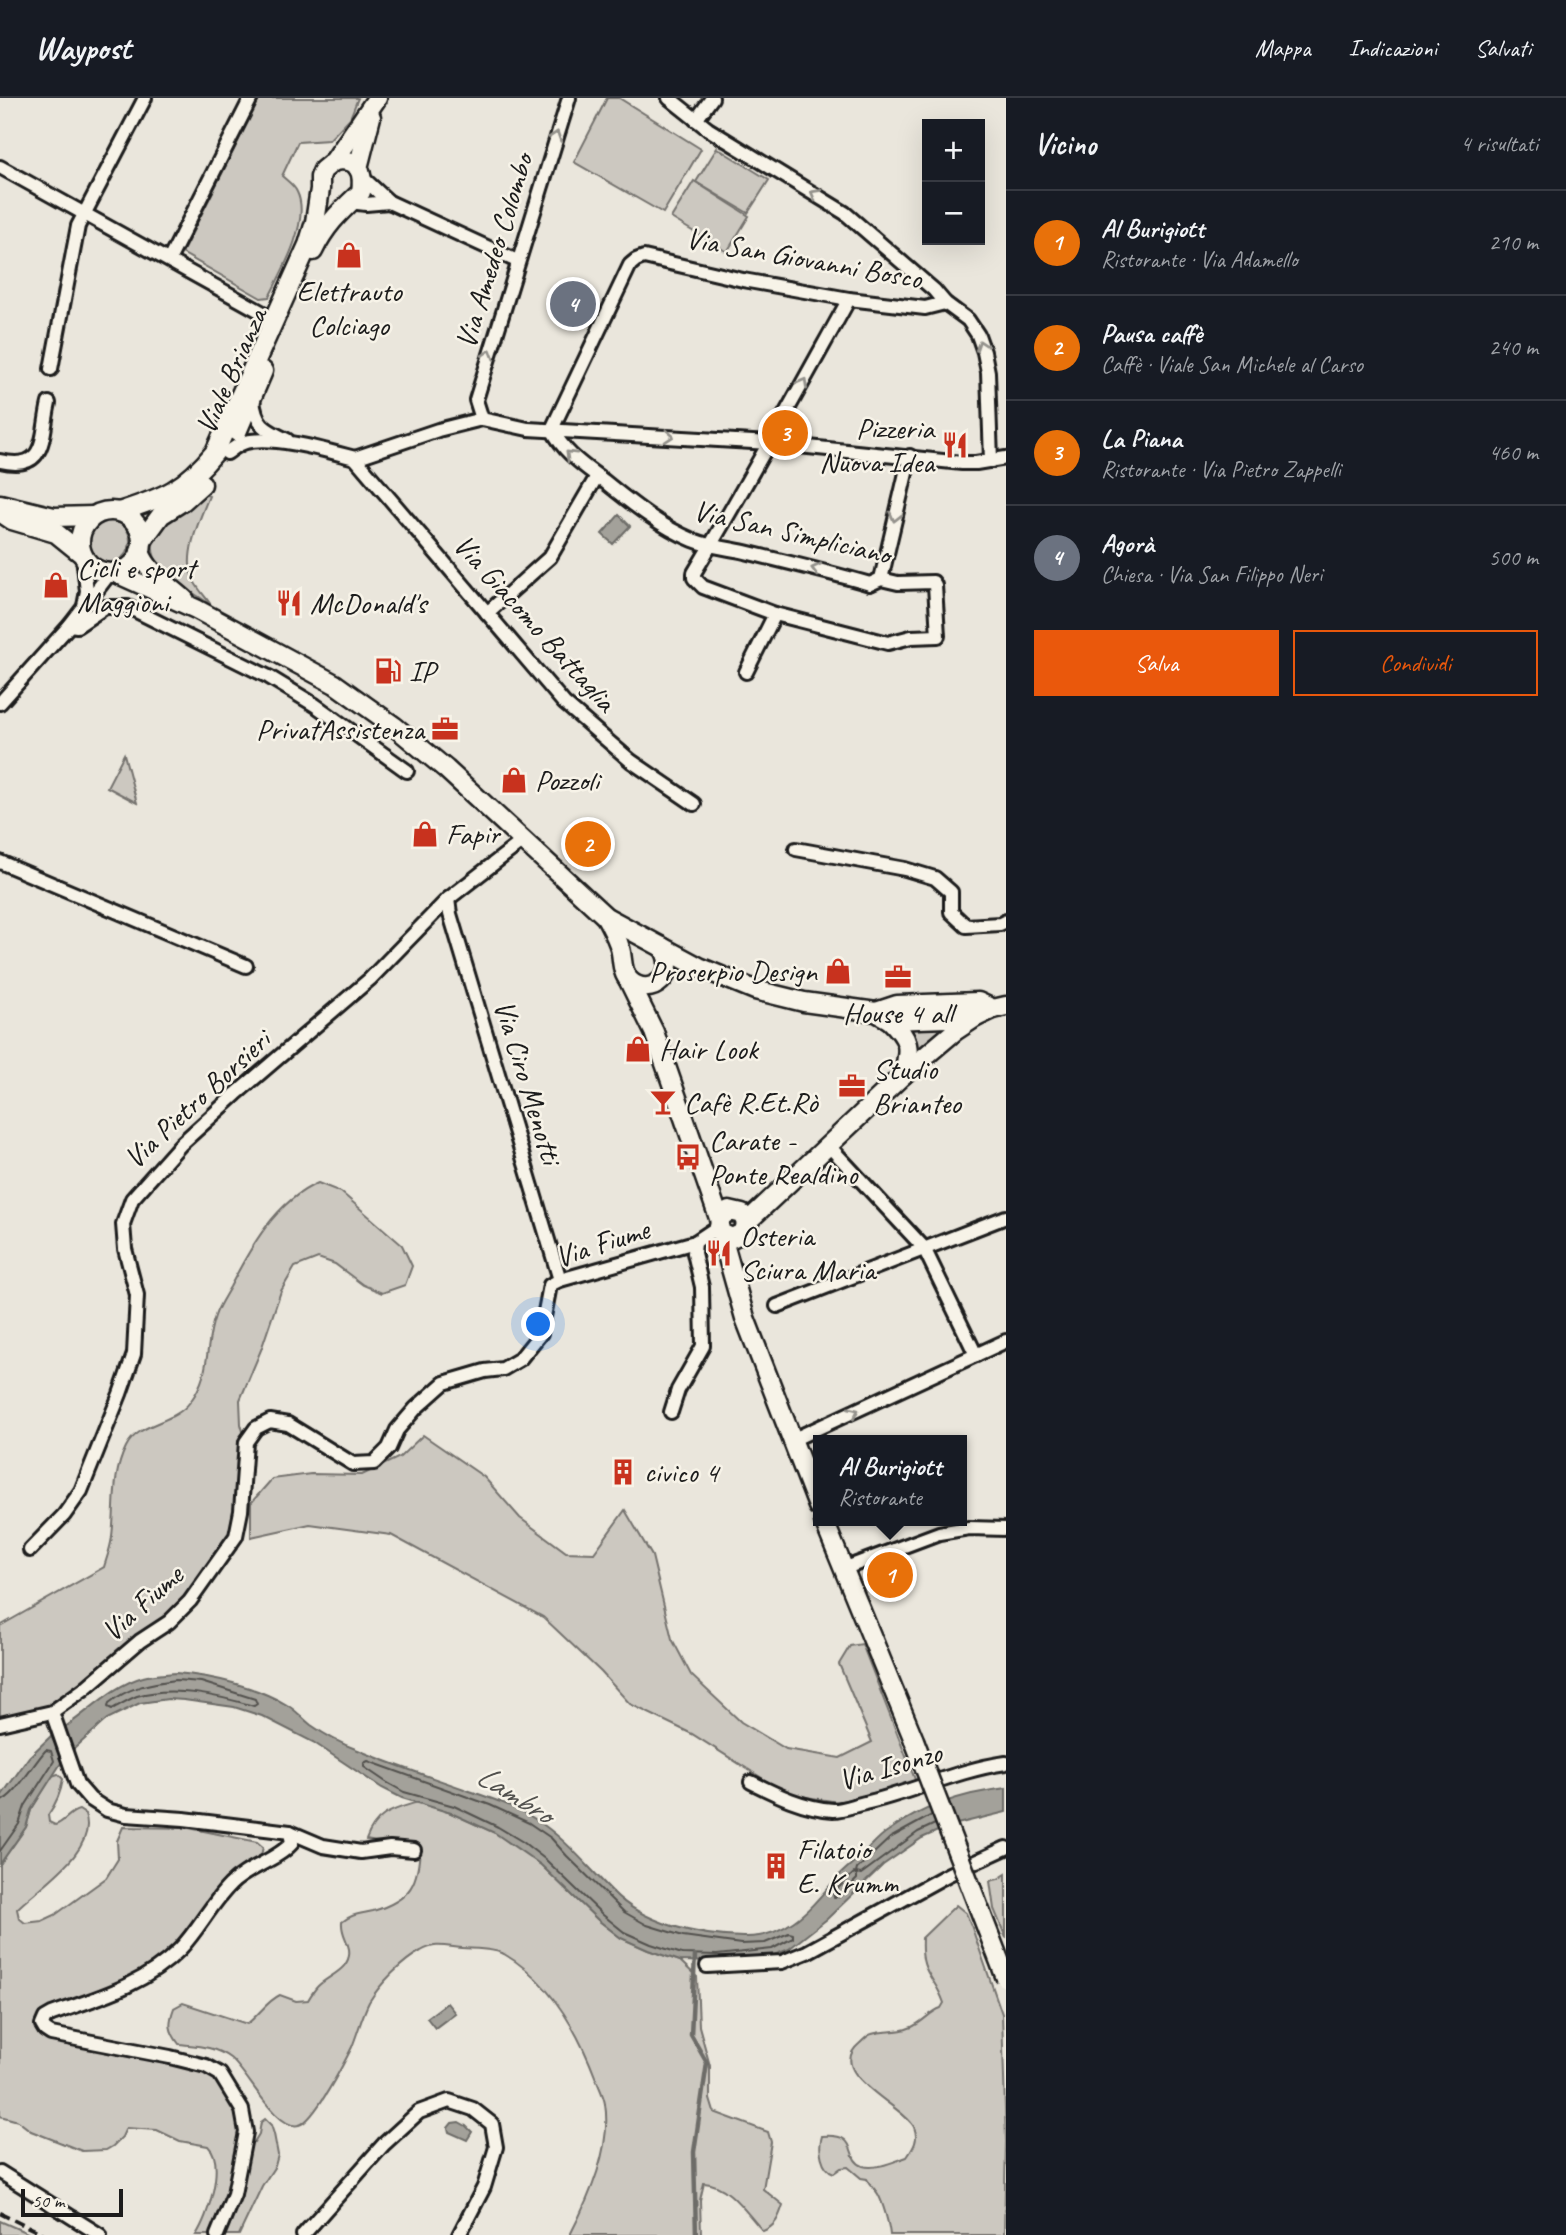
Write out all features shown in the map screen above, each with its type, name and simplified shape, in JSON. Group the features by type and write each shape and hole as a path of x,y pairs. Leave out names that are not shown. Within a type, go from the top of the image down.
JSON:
{"main road":[{"name":"Viale Brianza","path":"119,512 163,498 179,489 195,476 215,452 308,245 323,170 334,161 375,102"},
{"name":"Viale Brianza","path":"141,546 161,515 183,501 203,483 227,453 315,247 332,219 361,192 361,173 375,102"},
{"path":"334,161 347,161 361,173"},
{"path":"320,189 333,202 348,203"},
{"path":"0,505 54,517 119,512 138,526 142,557 153,572 196,609"},
{"path":"0,512 12,520 57,533 99,571 113,573 196,609 335,684 438,762 606,917 699,967 755,990 883,1016 992,1011"},
{"path":"82,555 82,529 93,516"},
{"path":"113,573 131,566 141,546"},
{"path":"606,917 619,945 624,968 654,1032 704,1173 732,1223 735,1279 745,1318 813,1493"},
{"path":"654,1032 656,996 665,976 668,959 655,944 635,943 625,954 624,968 636,985 643,987 657,984 665,976 699,967"},
{"path":"732,1223 769,1202 904,1075 955,1031 992,1011"},
{"path":"883,1016 906,1038 909,1047 904,1075"},
{"path":"826,1526 914,1740 1006,1978"}],"street":[{"path":"51,369 77,230 145,98"},
{"path":"169,260 251,98"},
{"name":"Via Amedeo Colombo","path":"482,419 476,400 569,98"},
{"path":"669,98 708,129 845,214 934,290 944,303 968,320 978,335 988,372 991,461"},
{"path":"696,120 712,98"},
{"path":"0,167 274,319"},
{"path":"361,173 389,202 517,261"},
{"path":"348,203 389,202"},
{"name":"Via San Giovanni Bosco","path":"552,429 630,265 644,257 743,280 849,299 925,308 944,303"},
{"path":"746,672 775,614 696,582 694,573 770,443 849,299"},
{"path":"253,397 254,410 260,424 297,445"},
{"path":"0,461 16,464 27,462 37,455 42,444 49,403"},
{"path":"227,453 236,446 255,441 297,445 355,458 439,430 482,419 528,429 770,443 962,463 1006,458"},
{"name":"Via San Simpliciano","path":"552,429 572,458 674,531 710,546 870,584 881,579 898,583 933,582 938,636 911,637 888,643 775,614"},
{"path":"881,579 910,456"},
{"name":"Via Giacomo Battaglia","path":"355,458 564,702 631,761 694,804"},
{"path":"487,613 550,557 597,476"},
{"path":"82,555 87,591 83,610"},
{"path":"0,704 113,573"},
{"path":"70,625 77,626 106,607 128,607 270,677 315,705 407,771"},
{"name":"Via Pietro Borsieri","path":"30,1550 64,1515 81,1491 134,1354 137,1295 125,1249 123,1224 132,1199 181,1144 370,979 448,899 524,840"},
{"path":"796,849 884,863 935,878 951,892 950,912 966,926 1006,921"},
{"path":"0,862 246,966"},
{"name":"Via Ciro Menotti","path":"448,899 450,914 560,1280"},
{"path":"829,1146 924,1248 976,1355"},
{"path":"776,1307 1006,1217"},
{"name":"Via Fiume","path":"52,1712 84,1689 140,1641 169,1622 208,1578 236,1535 241,1511 246,1442 256,1428 270,1421 288,1424 353,1464 374,1463 389,1448 397,1430 416,1408 444,1383 485,1371 503,1369 520,1359 541,1333 550,1285 695,1242 732,1223"},
{"path":"671,1412 678,1390 703,1346 702,1287 694,1253 695,1242"},
{"path":"792,1440 1006,1341"},
{"path":"843,1569 939,1533 969,1528 1006,1529"},
{"path":"0,1724 52,1712 77,1784 90,1799 107,1810 126,1815 290,1832 323,1846 361,1852 390,1848 414,1850"},
{"name":"Via Isonzo","path":"751,1782 789,1801 835,1810 891,1797 949,1777 1006,1763"},
{"path":"217,2235 234,2194 246,2132 242,2110 220,2074 206,2066 182,2060 51,2034 45,2031 42,2025 45,2018 52,2014 113,1994 149,1974 180,1948 230,1884 244,1872 286,1850 292,1843 290,1832"},
{"path":"707,1966 782,1962 807,1952 949,1874 1006,1848"},
{"path":"303,2235 401,2128 419,2112 449,2101 474,2109 492,2124 496,2147 484,2187 459,2235"},
{"path":"0,2172 100,2235"}],"shaded area":[{"path":"260,98 358,98 350,118 329,140 298,142 282,176 296,190 300,204 298,231 269,297 261,298 182,253"},
{"path":"607,98 619,98 701,149 663,213 574,162"},
{"path":"717,148 769,180 748,213 696,182"},
{"path":"694,181 749,216 727,252 671,218"},
{"path":"202,493 209,496 191,546 190,567 194,581 211,605 165,572 153,550 155,538 163,524"},
{"path":"109,520 124,526 130,541 124,556 109,562 94,556 88,541 94,526"},
{"path":"124,754 137,803 107,787"},
{"path":"949,1025 913,1057 915,1043 908,1026"},
{"path":"318,1183 341,1192 402,1245 412,1266 405,1285 382,1293 363,1285 335,1264 318,1258 295,1267 281,1291 240,1400 241,1424 246,1442 236,1536 190,1601 52,1712 0,1724 0,1626 104,1567 111,1540 118,1469 126,1447 139,1433 175,1415 190,1402 202,1381 216,1312 246,1257 266,1227 289,1201"},
{"path":"423,1435 484,1477 520,1518 566,1552 594,1553 625,1510 652,1556 672,1639 691,1675 741,1722 786,1749 840,1758 872,1742 839,1664 850,1646 862,1644 916,1782 838,1802 787,1794 692,1734 630,1704 601,1672 543,1617 391,1535 310,1524 251,1537 251,1503 272,1479 311,1474 362,1475 400,1457"},
{"path":"58,1774 63,1779 56,1802 48,1815 49,1822 55,1825 79,1810 85,1814 87,1828 75,1855 17,1909 19,1918 25,1923 42,1921 55,1915 106,1878 118,1859 117,1841 123,1827 189,1828 257,1842 263,1847 259,1864 149,1974 52,2014 45,2030 206,2066 227,2082 247,2140 254,2142 261,2122 265,2119 271,2125 278,2155 275,2166 262,2186 239,2235 196,2235 210,2203 215,2177 213,2154 208,2146 180,2141 157,2130 126,2128 122,2137 106,2150 82,2151 31,2131 18,2121 0,2116 0,1864 26,1827 31,1810 52,1776"},
{"path":"418,1802 451,1813 495,1833 519,1848 621,1938 680,1961 697,1977 699,2026 710,2066 710,2099 714,2112 768,2132 771,2142 763,2189 783,2205 771,2227 763,2231 729,2194 704,2183 700,2200 701,2235 570,2235 591,2189 602,2155 606,2120 604,2101 589,2061 560,2008 535,1978 500,1952 437,1946 421,1951 399,1967 369,2002 352,2047 321,2103 313,2114 299,2125 281,2119 230,2058 212,2049 179,2044 171,2031 170,2023 174,2008 183,2003 247,2024 280,1995 296,2001 308,2000 318,1986 343,1967 349,1956 349,1949 342,1922 396,1901 410,1888 418,1870 420,1845 366,1840 370,1831 386,1814"},
{"path":"1006,1874 1006,1938 994,1909 990,1881"},
{"path":"956,1905 966,1913 1002,2014 1006,2141 1004,2235 890,2235 880,2198 867,2179 861,2178 848,2167 834,2173 826,2167 821,2152 822,2136 842,2138 847,2142 857,2162 868,2167 907,2157 912,2150 916,2139 914,2127 858,2077 851,2066 851,2055 870,2035 909,2028 941,2008 944,2003 940,1993 925,1968 922,1938"},
{"path":"0,2221 32,2235 0,2235"}],"water":[{"path":"619,515 630,526 613,544 602,534"},
{"path":"176,1673 219,1679 261,1692 287,1705 316,1729 346,1745 519,1810 556,1835 612,1891 639,1912 690,1931 743,1937 772,1933 784,1928 815,1903 840,1874 881,1836 929,1808 959,1797 1006,1788 1006,1812 949,1826 922,1838 883,1865 827,1919 789,1949 774,1955 745,1960 680,1961 621,1938 598,1920 541,1865 495,1833 451,1813 402,1798 382,1788 313,1742 262,1716 234,1707 184,1700 140,1703 107,1719 66,1756 56,1733 131,1681 151,1675"},
{"path":"51,1736 63,1760 31,1810 26,1827 0,1864 2,1795 29,1757"},
{"path":"447,2003 455,2013 435,2028 427,2018"},
{"path":"459,2122 472,2132 467,2140 449,2132 448,2128 452,2123"}],"waterway":[{"path":"695,1956 691,2035 707,2063 694,2152 696,2235"}],"railway":[{"path":"0,2213 45,2235"}],"place":[{"name":"Elettrauto Colciago","path":"349,255"},
{"name":"Agorà","path":"573,304"},
{"name":"La Piana","path":"785,433"},
{"name":"Pizzeria Nuova Idea","path":"955,445"},
{"name":"Cicli e sport Maggioni","path":"56,585"},
{"name":"McDonald's","path":"289,603"},
{"name":"IP","path":"388,671"},
{"name":"PrivatAssistenza","path":"445,729"},
{"name":"Pozzoli","path":"514,780"},
{"name":"Fapir","path":"425,834"},
{"name":"Pausa caffè","path":"588,844"},
{"name":"Proserpio Design","path":"838,971"},
{"name":"House 4 all","path":"898,977"},
{"name":"Hair Look","path":"638,1049"},
{"name":"Studio Brianteo","path":"852,1086"},
{"name":"Cafè R.Et.Rò","path":"663,1102"},
{"name":"Carate - Ponte Realdino","path":"688,1157"},
{"name":"Osteria Sciura Maria","path":"719,1253"},
{"name":"civico 4","path":"623,1472"},
{"name":"Al Burigiott","path":"890,1575"},
{"name":"Filatoio E. Krumm","path":"776,1866"}],"water label":[{"name":"Lambro","path":"515,1794"}]}
